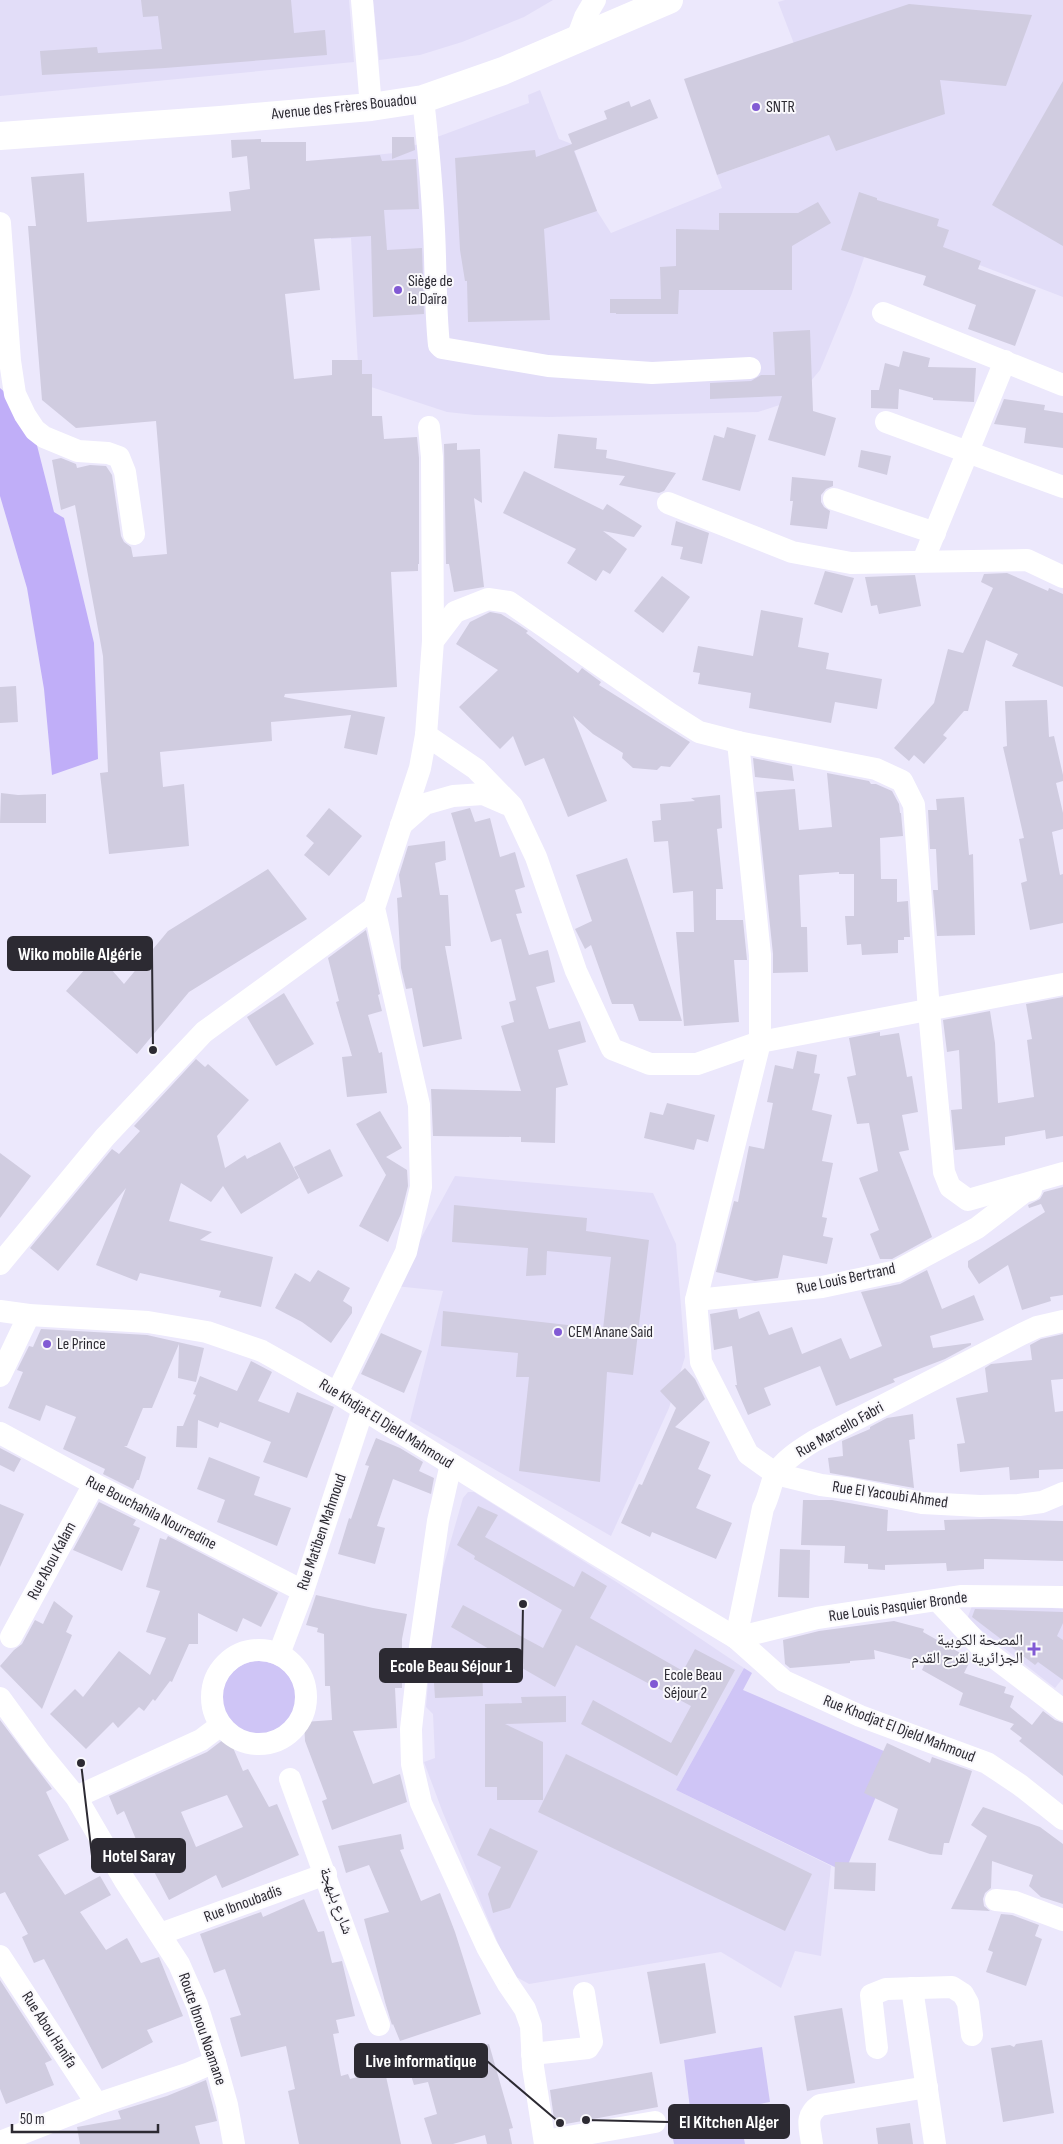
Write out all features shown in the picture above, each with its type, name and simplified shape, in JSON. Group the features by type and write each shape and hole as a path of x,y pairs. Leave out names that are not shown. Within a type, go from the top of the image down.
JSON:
{"main road":[{"name":"Avenue des Frères Bouadou","path":"0,136 371,106 423,99 503,72 669,0"}],"street":[{"path":"362,0 371,106"},
{"path":"576,41 585,17 595,0"},
{"path":"423,99 434,223 439,345 442,348 557,366 652,373 750,368"},
{"path":"0,223 10,362 15,394 35,430 44,437 78,451 108,453 119,457 125,472 134,534"},
{"path":"883,313 1063,385"},
{"path":"924,561 1005,361"},
{"path":"886,422 1063,487"},
{"path":"337,1393 406,1252 421,1187 419,1104 374,908 420,768 426,735 433,641 432,457 429,427"},
{"path":"834,499 935,533"},
{"path":"668,503 792,552 851,562 1027,560 1063,576"},
{"path":"433,641 455,612 488,598 509,602 669,713 700,732 738,742 876,769 902,781 914,806 929,1011 944,1172 950,1187 968,1200 1063,1173"},
{"path":"426,735 476,769 512,806 536,857 576,971 612,1049 650,1064 697,1064 760,1042 1063,984"},
{"path":"738,742 760,955 760,1042 696,1300 701,1362 748,1454 776,1474"},
{"path":"401,825 425,804 453,796 482,794 512,806"},
{"path":"0,1264 104,1137 204,1032 374,908"},
{"name":"Rue Louis Bertrand","path":"696,1300 822,1288 897,1271 977,1228 1024,1192 1063,1180"},
{"name":"Rue Khdjat El Djeld Mahmoud","path":"0,1310 29,1315 148,1322 207,1332 262,1351 364,1409 736,1638"},
{"path":"0,1376 29,1315"},
{"name":"Rue Marcello Fabri","path":"736,1638 758,1524 763,1508 771,1493 776,1474 797,1452 814,1441 1022,1334 1037,1327 1063,1322"},
{"name":"Rue Matiben Mahmoud","path":"279,1654 303,1591 364,1409"},
{"name":"Rue Bouchahila Nourredine","path":"0,1433 94,1484 303,1591"},
{"path":"451,1464 438,1521 420,1646 411,1729 412,1764 421,1803 487,1947 525,2009 531,2026 532,2054 545,2142 655,2122"},
{"name":"Rue El Yacoubi Ahmed","path":"776,1474 821,1485 852,1489 922,1503 980,1506 1019,1505 1042,1502 1063,1493"},
{"name":"Rue Abou Kalam","path":"11,1637 94,1484"},
{"name":"Rue Louis Pasquier Bronde","path":"736,1638 817,1618 962,1596 1063,1597"},
{"path":"937,1600 983,1650 1063,1710"},
{"name":"Rue Khodjat El Djeld Mahmoud","path":"736,1638 784,1681 860,1716 987,1763 1020,1785 1063,1819"},
{"path":"257,1650 279,1654 293,1664 302,1678 306,1694 304,1710 296,1725 284,1736 258,1744 242,1741 221,1725 214,1712 212,1691 217,1675 227,1662 241,1653 257,1650"},
{"name":"Route Ibnou Noamane","path":"0,1698 40,1753 76,1797 125,1881 180,1964 197,2005 216,2062 234,2144"},
{"path":"76,1797 201,1740 221,1725"},
{"name":"شارع بلبهجة","path":"290,1778 379,2025"},
{"name":"Rue Ibnoubadis","path":"160,1934 326,1874"},
{"path":"996,1900 1015,1902 1063,1920"},
{"name":"Rue Abou Hanifa","path":"0,1956 98,2104"},
{"path":"877,2048 871,1995 886,1989 952,1987 963,1994 968,2003 972,2035"},
{"path":"912,1988 935,2144"},
{"path":"532,2054 588,2048 592,2042 584,1993"},
{"path":"0,2142 98,2104 216,2062"},
{"path":"812,2144 809,2118 813,2110 820,2105 927,2087"}],"shaded area":[{"path":"0,0 349,0 354,62 0,96"},
{"path":"373,0 553,0 524,17 462,42 420,55 379,60"},
{"path":"785,0 1063,0 1063,297 875,225 852,293 820,370 795,400 758,412 549,417 475,415 447,412 359,383 351,238 331,239 323,160 394,153 529,103 528,95 540,90 559,139 572,144 597,211 611,233 722,188 717,175 829,135 778,2"},
{"path":"0,388 29,414 54,512 64,518 94,643 98,759 52,775 44,689 27,588 0,496"},
{"name":"CEM Anane Said","path":"455,1176 653,1193 676,1244 685,1357 669,1408 611,1536 410,1421 443,1291 395,1286"},
{"path":"468,1492 474,1492 618,1583 744,1668 676,1790 831,1866 821,1956 795,1951 781,1988 721,1952 529,1984 511,1974 443,1813 424,1762 435,1758 433,1714 426,1707 433,1624 443,1568 463,1498"},
{"name":"المصحة الكوبية الجزائرية لقرح القدم","path":"974,1601 1063,1609 1063,1678 1055,1688 967,1619"},
{"path":"259,1661 280,1667 290,1677 296,1698 290,1719 280,1729 259,1735 238,1729 228,1719 222,1698 228,1677 238,1667"},
{"path":"744,1668 752,1673 743,1690 893,1755 845,1872 676,1790"},
{"path":"762,2047 770,2102 738,2108 745,2144 674,2144 669,2120 691,2116 684,2060"}],"building":[{"path":"141,0 291,0 294,33 325,30 327,55 165,68 42,75 40,51 97,47 98,53 162,49 158,16 143,17"},
{"path":"909,4 1032,15 1006,86 940,80 945,114 836,151 829,135 717,175 684,79"},
{"path":"1063,81 1063,246 992,205"},
{"path":"650,99 658,118 574,151 597,211 544,229 550,320 468,322 467,281 465,281 460,250 455,158 535,150 536,157 572,144 568,134 607,119 604,111 629,101 631,107"},
{"path":"392,137 414,137 415,150 392,159"},
{"path":"261,139 261,142 306,142 306,161 380,155 382,161 416,159 419,209 384,210 387,250 422,248 424,314 373,317 371,236 314,239 320,290 285,294 294,379 332,375 332,360 362,360 362,374 372,374 372,416 382,416 384,439 417,437 419,458 418,571 391,572 397,687 285,694 284,697 385,717 377,755 344,748 351,715 271,722 272,741 160,752 163,787 184,784 189,846 109,854 100,773 108,772 103,656 75,505 61,510 52,460 61,458 76,464 77,468 90,465 106,466 112,475 121,536 124,542 131,547 133,557 167,554 156,421 76,428 42,400 28,226 36,226 31,177 84,173 87,222 231,211 229,192 250,189 247,156 232,158 231,140"},
{"path":"859,192 877,198 877,200 939,219 937,226 949,230 943,247 981,261 978,269 1036,290 1015,346 968,329 976,305 923,285 926,276 841,250"},
{"path":"818,202 831,223 792,246 792,290 679,290 678,314 610,313 610,299 661,299 660,267 676,266 676,229 719,230 719,213 798,213"},
{"path":"810,330 813,411 836,418 825,456 768,440 782,396 710,399 710,383 751,381 761,375 775,375 773,332"},
{"path":"903,351 930,358 928,367 976,368 974,402 933,400 933,398 899,389 898,409 871,408 871,390 879,390 885,363 899,367"},
{"path":"1004,399 1045,405 1044,410 1063,413 1063,448 1024,443 1026,428 994,424"},
{"path":"727,427 756,435 740,491 702,480 714,435 724,438"},
{"path":"558,434 597,438 596,449 607,450 606,458 676,473 664,491 659,493 619,485 625,476 554,468"},
{"path":"457,443 457,450 480,449 482,503 474,498 484,587 454,592 449,564 446,564 444,444"},
{"path":"861,450 891,456 887,475 858,467"},
{"path":"524,471 603,510 607,504 642,526 634,537 603,531 627,549 610,574 603,570 596,581 567,563 576,549 503,513"},
{"path":"792,477 833,481 833,486 826,489 821,495 821,502 830,511 827,529 790,525 793,501 790,501"},
{"path":"676,521 709,533 702,564 680,559 683,547 671,545"},
{"path":"825,571 854,578 842,613 814,604"},
{"path":"1007,573 1048,591 1049,588 1063,594 1063,687 1012,666 1018,654 986,640 968,711 964,711 943,735 947,738 924,764 914,755 909,761 894,748 934,703 948,649 963,653 993,588 981,582 984,574"},
{"path":"915,575 921,606 879,614 877,605 871,606 865,577"},
{"path":"662,576 690,597 663,633 634,611"},
{"path":"761,610 803,618 798,647 829,653 826,669 882,679 877,709 835,702 831,723 749,708 751,693 698,684 700,673 693,672 698,646 753,656"},
{"path":"490,612 501,614 519,625 528,631 526,633 578,673 582,668 601,682 599,685 690,742 670,767 661,766 657,770 633,768 622,758 623,753 593,734 573,716 607,801 568,817 544,758 525,766 513,736 500,749 459,707 498,670 456,644 470,622"},
{"path":"16,686 18,722 0,723 0,687"},
{"path":"1047,700 1049,737 1054,736 1063,775 1063,781 1056,783 1063,813 1063,829 1052,832 1060,875 1063,874 1063,923 1030,930 1021,883 1027,881 1019,839 1024,838 1003,747 1007,746 1005,701"},
{"path":"753,758 792,766 794,781 755,777"},
{"path":"827,773 876,784 892,791 899,804 903,836 880,838 881,879 897,879 897,902 908,901 910,937 898,940 898,953 862,955 861,944 847,945 845,916 854,916 854,874 839,874 839,872 799,875 801,927 807,927 808,972 773,973 773,954 756,792 795,789 799,830 832,827"},
{"path":"1,793 18,795 46,794 46,823 0,823"},
{"path":"720,795 722,828 717,829 723,889 716,889 716,920 743,920 747,960 734,960 739,1022 684,1026 676,932 694,932 693,891 673,893 668,841 654,842 652,821 661,820 660,804 695,801 691,798"},
{"path":"964,797 969,855 973,854 975,935 937,936 933,890 938,890 936,849 930,849 928,810 937,810 936,799"},
{"path":"329,808 362,836 329,876 304,855 314,843 306,836"},
{"path":"470,808 475,822 490,818 500,857 515,852 525,887 515,890 522,913 516,914 529,955 548,950 555,982 536,987 549,1029 580,1021 586,1042 558,1050 568,1085 556,1088 555,1143 521,1142 521,1137 433,1136 431,1089 521,1091 501,1026 514,1022 509,1002 516,1000 501,939 491,942 451,813"},
{"path":"445,841 446,860 435,863 440,895 448,895 451,946 445,946 462,1039 423,1047 412,988 406,989 401,968 397,898 402,897 399,875 408,846"},
{"path":"627,858 682,1021 639,1021 633,1004 612,1004 591,945 585,949 575,929 592,921 576,875"},
{"path":"268,869 307,919 189,992 137,1054 66,991 98,954 124,984 168,931"},
{"path":"366,930 382,1011 368,1015 379,1053 382,1052 387,1093 347,1097 342,1057 352,1056 336,1002 339,1001 328,958"},
{"path":"284,993 314,1044 276,1066 247,1017"},
{"path":"1063,997 1063,1136 1046,1139 1045,1130 1005,1137 1005,1145 955,1150 951,1110 962,1109 959,1050 947,1052 943,1020 990,1011 995,1043 998,1103 1034,1097 1027,1040 1032,1039 1026,1004"},
{"path":"880,1032 880,1036 899,1033 907,1077 912,1076 918,1112 902,1115 909,1150 899,1152 932,1237 892,1259 880,1259 870,1234 879,1230 859,1178 878,1171 869,1123 857,1124 847,1077 856,1075 849,1038"},
{"path":"797,1051 817,1055 814,1073 820,1074 812,1110 832,1115 822,1161 833,1163 822,1217 827,1218 823,1236 833,1238 827,1264 783,1255 778,1278 755,1281 716,1272 734,1201 738,1202 749,1146 764,1149 773,1103 767,1102 775,1065 793,1069"},
{"path":"196,1059 205,1067 208,1064 249,1100 217,1136 225,1168 245,1155 247,1159 280,1142 299,1178 241,1214 223,1186 211,1202 181,1183 169,1221 212,1232 200,1240 273,1257 261,1307 219,1297 221,1291 140,1273 137,1281 96,1265 126,1188 58,1271 30,1248 112,1149 119,1154 140,1131 134,1126"},
{"path":"667,1103 715,1115 708,1142 697,1139 694,1150 644,1138 650,1112 663,1115"},
{"path":"380,1111 402,1148 386,1157 407,1170 408,1186 401,1214 388,1242 359,1226 386,1175 356,1124"},
{"path":"330,1149 343,1176 308,1194 294,1167"},
{"path":"0,1153 31,1176 0,1218"},
{"path":"1063,1187 1063,1295 1050,1297 1051,1301 1022,1310 1008,1265 979,1284 968,1267 968,1261 1045,1212 1041,1204 1029,1208 1028,1205 1040,1199 1044,1192"},
{"path":"454,1205 587,1218 586,1231 649,1240 633,1375 607,1372 600,1482 519,1471 529,1377 516,1377 518,1353 441,1346 443,1311 603,1329 611,1257 547,1251 546,1275 526,1276 528,1248 452,1242"},
{"path":"318,1270 350,1288 343,1301 352,1307 352,1313 331,1343 302,1322 275,1308 295,1273 310,1282"},
{"path":"927,1270 942,1309 974,1295 984,1320 930,1336 933,1348 971,1343 971,1345 945,1359 893,1379 895,1382 836,1406 820,1366 764,1388 771,1405 748,1415 735,1385 737,1385 732,1346 714,1350 710,1314 737,1309 739,1319 759,1311 769,1335 792,1327 802,1354 841,1338 850,1359 882,1346 861,1292 900,1284"},
{"path":"41,1329 147,1335 204,1348 196,1382 178,1378 179,1344 152,1408 143,1408 127,1446 124,1446 146,1457 139,1480 137,1480 133,1489 103,1474 105,1469 63,1449 76,1417 46,1405 40,1421 8,1408 23,1372 17,1370 29,1346 33,1347"},
{"path":"381,1333 422,1351 404,1393 361,1374"},
{"path":"1063,1334 1063,1379 1051,1380 1055,1412 1063,1411 1063,1469 1039,1470 1039,1478 1010,1480 1009,1467 960,1472 957,1444 965,1443 956,1398 988,1392 985,1368 991,1364 1032,1360 1030,1345 1041,1339"},
{"path":"251,1361 272,1372 258,1401 289,1413 297,1392 334,1407 307,1478 263,1462 271,1442 220,1422 218,1428 198,1420 197,1448 176,1447 177,1426 183,1426 196,1395 193,1394 200,1376 237,1391"},
{"path":"685,1368 695,1379 705,1399 675,1427 710,1442 698,1469 711,1475 696,1508 732,1523 716,1559 652,1532 650,1537 621,1523 639,1484 642,1485 676,1408 660,1391"},
{"path":"913,1414 915,1439 909,1440 914,1488 830,1473 828,1458 843,1456 842,1441 870,1429 870,1427 887,1418"},
{"path":"376,1438 400,1448 423,1462 419,1471 434,1478 431,1494 393,1479 377,1526 385,1528 375,1564 338,1554 349,1518 351,1519 369,1466 365,1465"},
{"path":"0,1448 21,1459 14,1472 0,1465"},
{"path":"209,1457 260,1477 254,1495 291,1508 277,1546 217,1522 225,1500 197,1489"},
{"path":"803,1500 832,1500 888,1510 887,1531 945,1530 944,1520 1063,1521 1063,1561 984,1559 984,1569 947,1571 946,1563 885,1565 885,1570 868,1569 868,1564 844,1563 845,1546 801,1545"},
{"path":"99,1502 136,1520 133,1525 140,1528 122,1571 73,1550"},
{"path":"0,1504 24,1514 0,1567"},
{"path":"478,1506 498,1515 485,1537 574,1587 582,1571 607,1586 590,1618 683,1671 695,1649 735,1670 677,1776 581,1724 593,1700 671,1743 691,1706 576,1645 555,1687 451,1627 463,1605 543,1648 562,1610 474,1559 475,1556 457,1545"},
{"path":"168,1536 278,1593 261,1627 243,1618 237,1632 198,1613 198,1644 189,1644 172,1682 170,1681 155,1701 153,1699 144,1711 139,1707 118,1728 113,1722 86,1749 50,1714 75,1689 83,1697 119,1651 150,1675 166,1638 146,1632 160,1591 146,1587 160,1538 166,1540"},
{"path":"780,1549 810,1550 809,1598 778,1597"},
{"path":"316,1595 407,1614 402,1639 402,1688 395,1688 397,1728 353,1731 373,1784 400,1774 407,1802 332,1830 322,1801 327,1799 305,1741 304,1722 332,1720 330,1686 325,1686 324,1634 317,1632 318,1628 306,1625"},
{"path":"54,1601 73,1616 66,1632 72,1635 42,1709 0,1666 22,1644 35,1620 43,1624"},
{"name":"المصحة الكوبية الجزائرية لقرح القدم","path":"975,1609 1063,1612 1063,1623 1057,1636 1063,1640 1063,1680 1038,1662 1035,1665 972,1617"},
{"path":"894,1621 924,1629 923,1632 971,1659 964,1673 1006,1687 1004,1693 1014,1696 1010,1707 1032,1725 1043,1711 1055,1720 1063,1723 1063,1776 1019,1741 1022,1738 1010,1729 1014,1724 959,1705 963,1693 922,1670 925,1663 874,1650 875,1659 850,1661 850,1663 790,1668 785,1664 783,1640 819,1631"},
{"path":"482,1666 483,1696 435,1698 433,1668"},
{"path":"566,1696 566,1722 505,1724 543,1742 543,1800 497,1800 497,1787 485,1787 485,1704 522,1703 521,1697"},
{"path":"0,1720 52,1789 46,1792 69,1840 38,1855 65,1895 100,1876 111,1895 80,1912 106,1950 127,1938 141,1963 159,1957 183,2016 147,2030 153,2042 102,2069 44,1959 34,1963 22,1937 28,1934 5,1892 0,1894"},
{"path":"228,1736 243,1771 248,1769 269,1807 277,1804 299,1855 222,1888 216,1875 169,1900 149,1862 146,1863 124,1811 117,1815 109,1796 207,1752","holes":["227,1795 243,1827 196,1847 181,1812"]},
{"path":"887,1743 930,1763 932,1757 972,1771 949,1843 944,1843 942,1855 930,1854 888,1840 898,1809 864,1793"},
{"path":"566,1754 812,1874 785,1931 538,1812"},
{"path":"983,1807 1040,1827 1063,1844 1063,1904 1041,1897 1029,1886 1033,1875 992,1861 991,1888 985,1893 983,1899 984,1906 990,1911 951,1909 987,1836 971,1825"},
{"path":"490,1828 538,1851 510,1908 493,1913 488,1894 501,1867 477,1855"},
{"path":"401,1834 404,1849 400,1850 421,1901 440,1893 455,1932 481,2014 400,2041 392,2025 385,2002 364,1919 389,1912 369,1865 346,1873 338,1846"},
{"path":"835,1862 876,1863 875,1891 834,1889"},
{"path":"304,1899 318,1932 324,1931 332,1963 342,1961 355,2016 336,2020 339,2033 333,2034 341,2076 348,2074 350,2079 365,2075 365,2078 385,2072 401,2144 299,2144 288,2091 295,2089 286,2046 241,2057 230,2018 241,2015 225,1969 214,1973 200,1934 261,1912 263,1917"},
{"path":"1001,1914 1012,1915 1039,1925 1035,1936 1042,1939 1026,1986 986,1972 993,1952 988,1950"},
{"path":"705,1963 716,2033 660,2044 647,1972"},
{"path":"0,1980 52,2060 45,2063 54,2085 6,2104 0,2089"},
{"path":"842,2008 855,2083 807,2091 794,2016"},
{"path":"1042,2040 1054,2113 1003,2122 991,2048 1010,2045 1014,2047 1016,2044"},
{"path":"489,2044 513,2128 509,2129 512,2144 487,2144 485,2135 453,2144 432,2144 424,2118 437,2114 428,2082 414,2085 408,2066"},
{"path":"652,2072 658,2107 555,2126 550,2090"},
{"path":"206,2080 217,2121 195,2126 200,2144 80,2144 77,2127 121,2119 118,2111 167,2096"},
{"path":"910,2123 913,2144 878,2144 876,2128"}],"place":[{"name":"SNTR","path":"756,107"},
{"name":"Siège de la Daïra","path":"398,290"},
{"name":"Wiko mobile Algérie","path":"153,1050"},
{"name":"CEM Anane Said","path":"558,1332"},
{"name":"Le Prince","path":"47,1344"},
{"name":"Ecole Beau Séjour 1","path":"523,1604"},
{"name":"المصحة الكوبية الجزائرية لقرح القدم","path":"1034,1649"},
{"name":"Ecole Beau Séjour 2","path":"654,1684"},
{"name":"Hotel Saray","path":"81,1763"},
{"name":"El Kitchen Alger","path":"586,2120"},
{"name":"Live informatique","path":"560,2123"}]}
